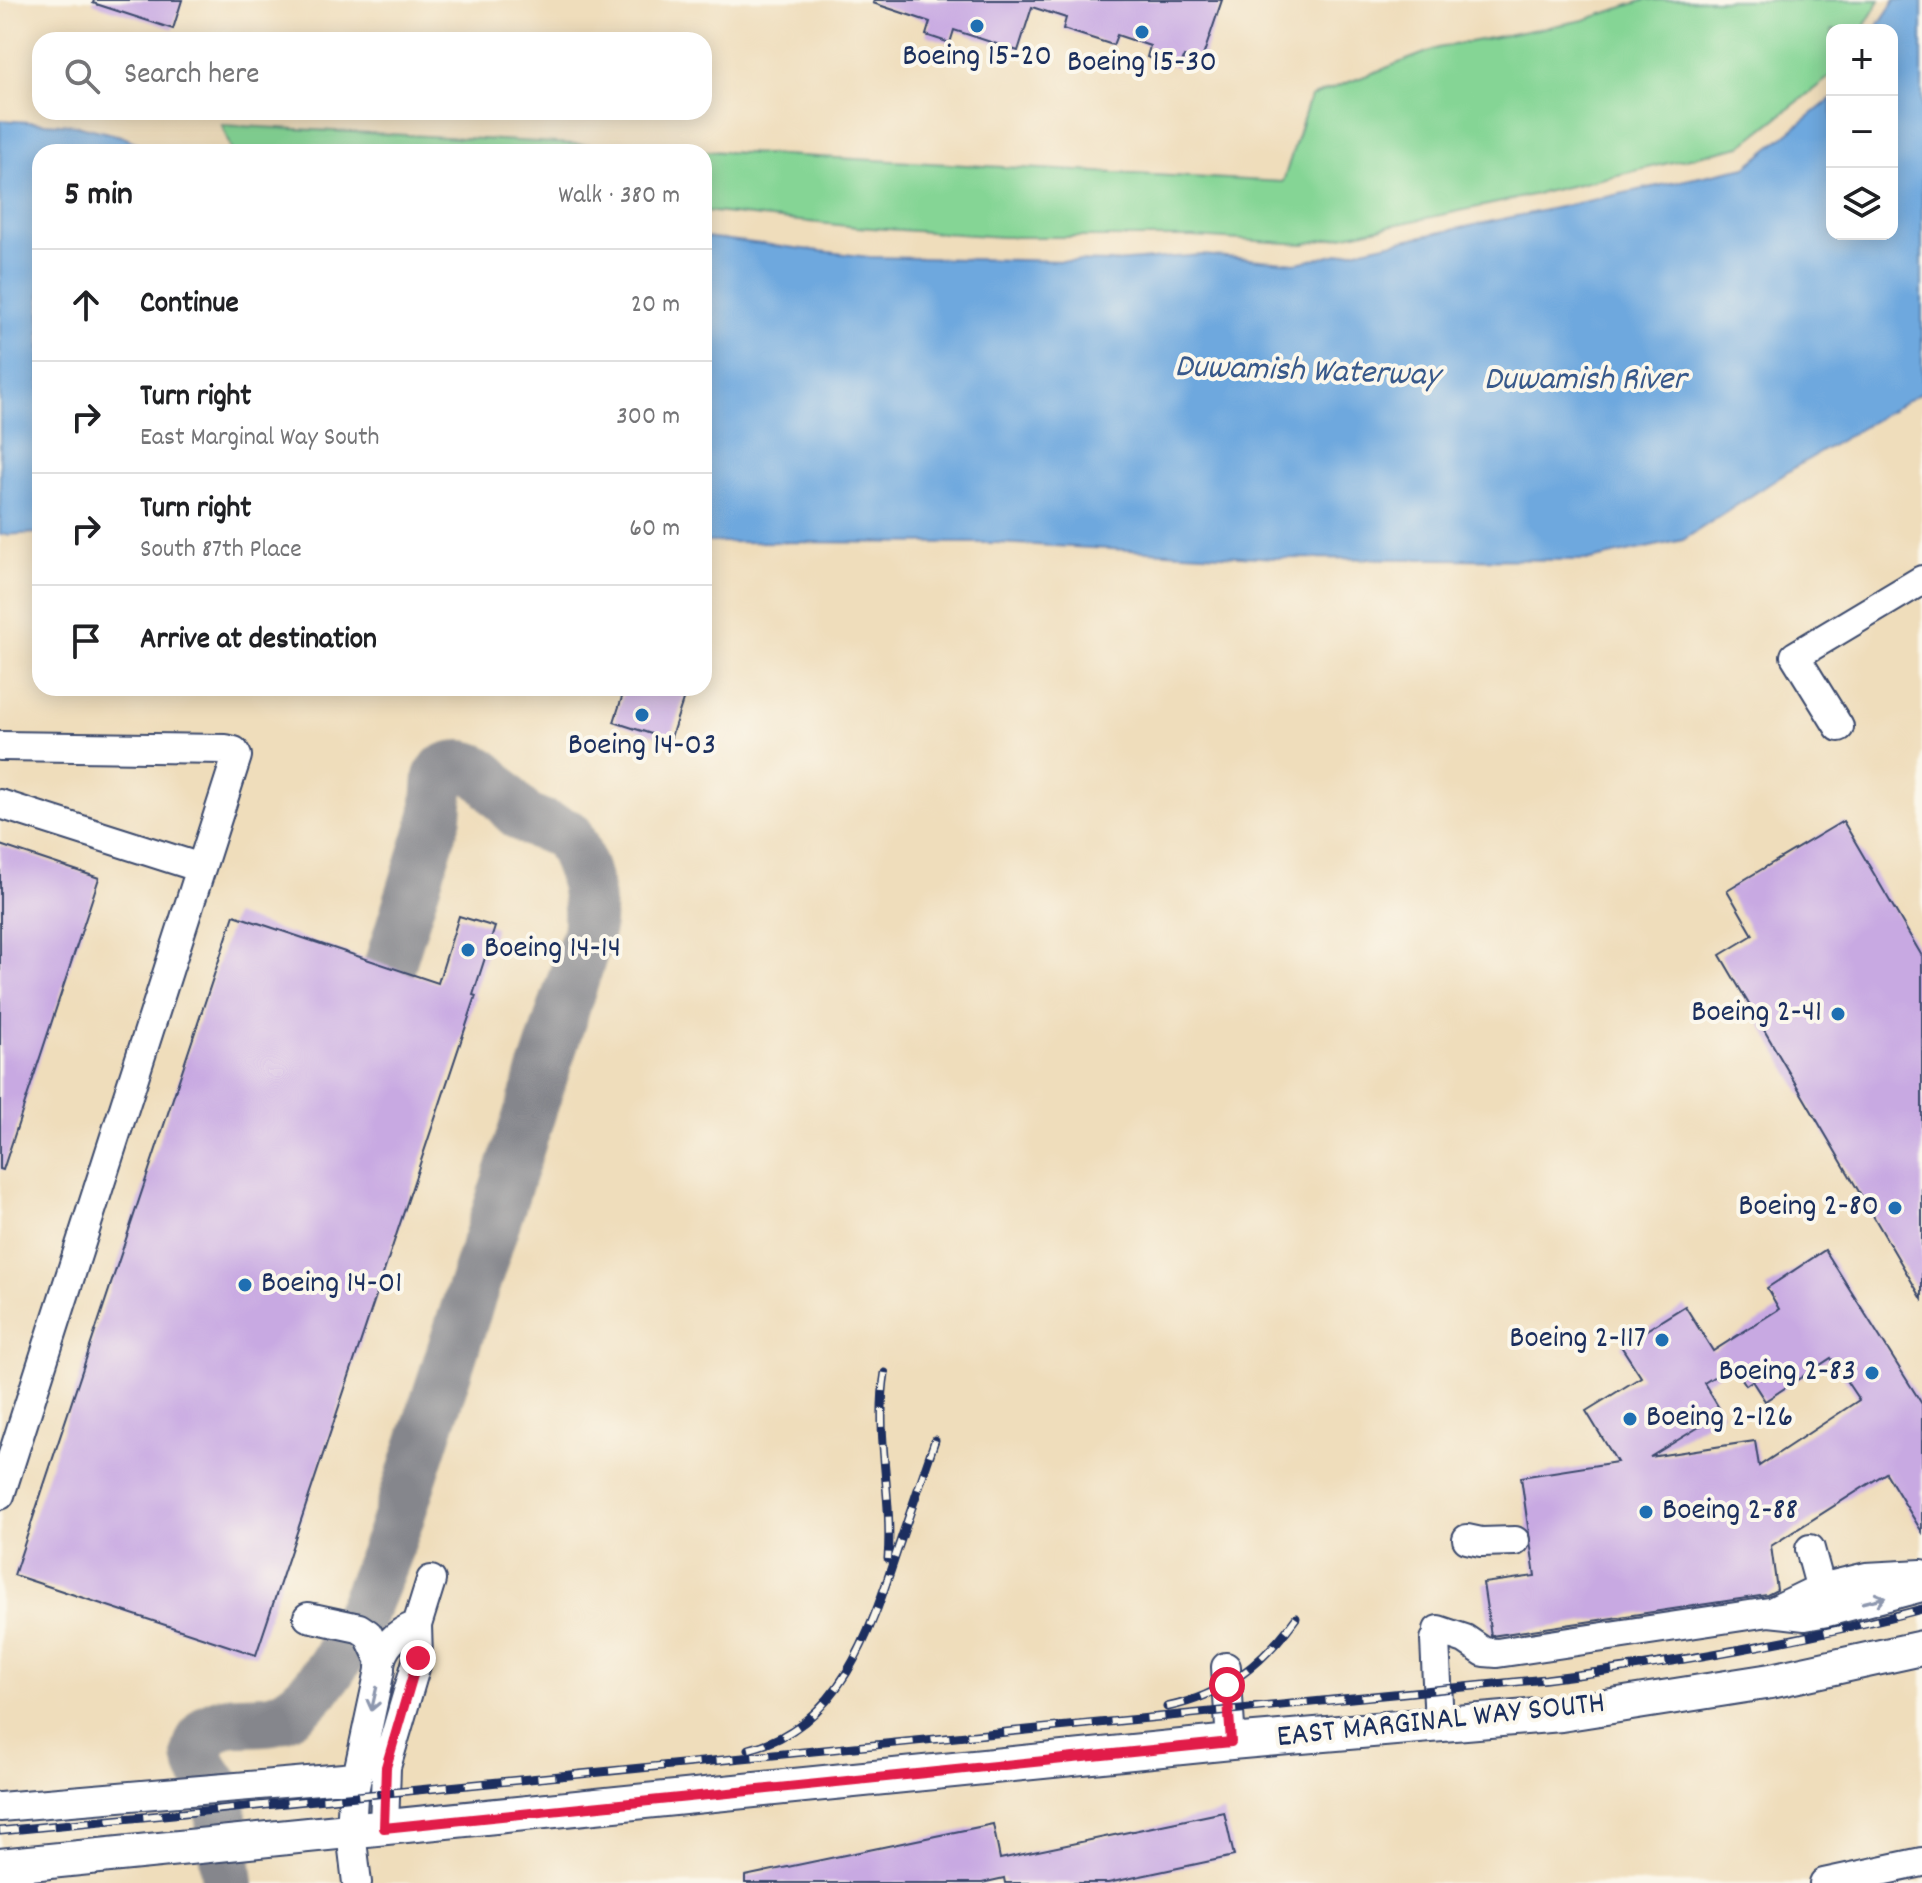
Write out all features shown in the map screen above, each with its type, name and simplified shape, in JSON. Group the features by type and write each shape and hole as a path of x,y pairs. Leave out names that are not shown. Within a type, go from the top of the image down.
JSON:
{"main road":[{"name":"EAST MARGINAL WAY SOUTH","path":"0,1866 1231,1742 1561,1714 1771,1681 1922,1648"}],"lane":[{"path":"1839,727 1795,656 1922,580"},
{"path":"0,746 226,749 234,751 237,756 0,1495"},
{"path":"0,804 201,868"},
{"path":"1467,1539 1481,1542 1515,1541"},
{"path":"1810,1549 1824,1600"},
{"path":"1439,1724 1437,1635 1465,1639 1484,1652 1497,1653 1769,1612 1805,1616 1824,1600 1866,1577 1922,1574"},
{"path":"357,1883 367,1830 418,1658 417,1625 431,1580"},
{"path":"1824,1600 1922,1587"},
{"path":"308,1617 359,1628 368,1634 380,1659 355,1777 367,1830"},
{"path":"380,1659 399,1631 417,1625"},
{"path":"1226,1667 1231,1742"},
{"path":"0,1807 355,1777"},
{"path":"1824,1883 1922,1862"}],"green space":[{"path":"1645,0 1880,0 1866,24 1826,24 1826,80 1741,146 1304,244 1193,237 1002,237 857,227 712,212 712,151 1283,182 1310,97 1438,48 1584,20"},
{"path":"222,125 576,144 229,144"}],"water":[{"name":"Duwamish River","path":"1895,0 1922,0 1922,392 1797,466 1683,540 1590,560 1277,558 998,543 712,542 712,238 869,257 1114,262 1202,255 1297,263 1746,167 1826,103 1826,240 1898,240 1898,24 1879,24"},
{"path":"0,120 76,125 121,136 139,144 32,144 32,533 0,535"}],"building":[{"path":"94,0 182,0 173,29 93,3"},
{"name":"Boeing 15-30","path":"874,0 1222,0 1201,62 1184,57 1180,68 1147,57 1150,46 1117,35 1113,45 1063,29 1066,18 1032,7 1018,51 954,30 950,43 926,35 930,22 873,3"},
{"name":"Boeing 14-03","path":"622,696 684,696 670,740 614,722"},
{"name":"Boeing 2-41","path":"1843,821 1922,956 1922,1299 1720,955 1753,935 1727,890"},
{"path":"0,845 99,878 3,1170 0,1169"},
{"name":"Boeing 14-01","path":"234,915 438,983 459,916 495,927 473,995 476,996 256,1655 14,1575"},
{"path":"1825,1250 1922,1404 1922,1532 1886,1473 1771,1546 1777,1590 1767,1595 1491,1636 1483,1583 1535,1576 1521,1477 1617,1462 1586,1411 1641,1377 1621,1346 1685,1306 1713,1351 1779,1309 1767,1288","holes":["1831,1358 1859,1400 1759,1466 1755,1441 1650,1457 1722,1413 1704,1383 1733,1365 1746,1385 1752,1381 1765,1401"]},
{"path":"1224,1812 1234,1856 1108,1883 1005,1883 1004,1878 982,1883 745,1883 745,1876 993,1824 1000,1859"}],"taxiway":[{"path":"217,1788 200,1763 199,1750 205,1735 221,1724 281,1716 301,1703 320,1683 352,1632 396,1525 588,934 586,883 567,835 516,811 480,773 458,766 444,770 439,777 436,816 389,967"},
{"path":"218,1791 228,1883"}],"railway":[{"path":"885,1373 882,1419 888,1559"},
{"path":"749,1749 780,1737 807,1720 829,1698 847,1671 876,1612 935,1440"},
{"path":"0,1831 1546,1679 1735,1650 1829,1632 1922,1609"},
{"path":"1167,1707 1207,1694 1240,1675 1270,1650 1296,1618"}],"place":[{"name":"Boeing 15-20","path":"977,26"},
{"name":"Boeing 15-30","path":"1142,32"},
{"name":"Boeing 14-03","path":"642,715"},
{"name":"Boeing 14-14","path":"468,950"},
{"name":"Boeing 2-41","path":"1838,1014"},
{"name":"Boeing 2-80","path":"1895,1208"},
{"name":"Boeing 14-01","path":"245,1285"},
{"name":"Boeing 2-117","path":"1662,1340"},
{"name":"Boeing 2-83","path":"1872,1373"},
{"name":"Boeing 2-126","path":"1630,1419"},
{"name":"Boeing 2-88","path":"1646,1512"}],"route":[{"path":"418,1658 386,1767 384,1828 1231,1742 1227,1685"}],"water label":[{"name":"Duwamish Waterway","path":"1307,373"}]}
